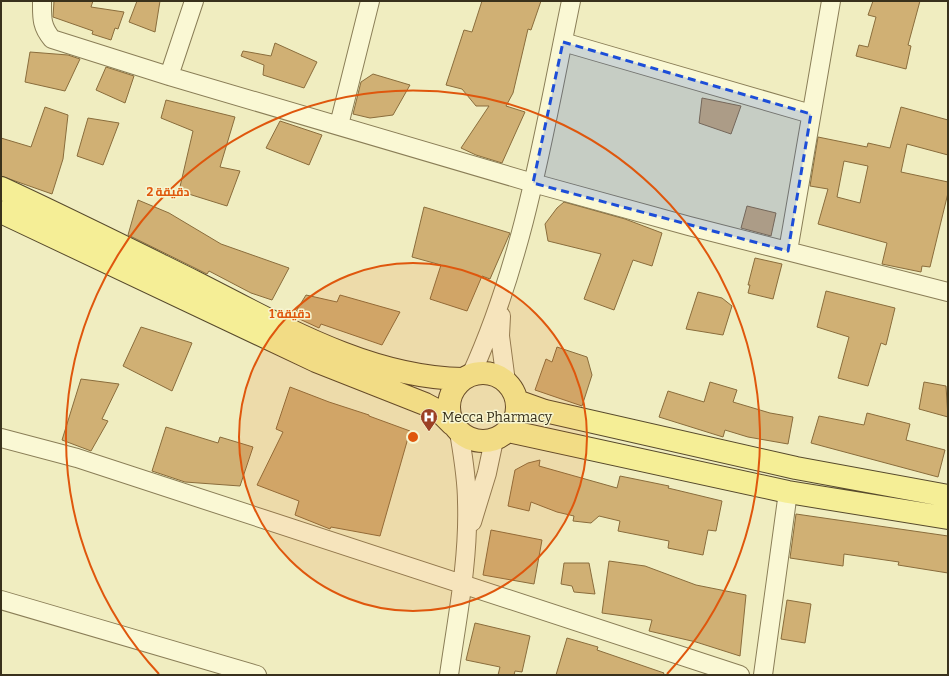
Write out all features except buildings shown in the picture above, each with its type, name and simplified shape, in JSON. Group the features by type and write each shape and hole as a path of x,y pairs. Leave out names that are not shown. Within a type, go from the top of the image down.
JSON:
{"main road":[{"path":"1,188 85,227 322,344 373,362 431,377 467,377 490,373 506,382 513,391 517,401 515,417 501,435"},
{"path":"1,212 316,361 425,404 440,412 455,428 470,439 476,441 482,442 501,435 540,437 788,492 948,518"},
{"path":"425,404 430,391 431,377"},
{"path":"455,428 449,414 448,404 451,394 456,386 467,377"},
{"path":"517,401 545,411 796,468 948,496"},
{"path":"540,437 534,426 539,414 545,411"}],"street":[{"path":"42,1 42,21 45,31 52,39 169,76 533,183 689,226 948,292"},
{"path":"169,76 194,1"},
{"path":"339,125 370,1"},
{"path":"467,377 490,333 505,289 533,183 571,1"},
{"path":"788,251 810,114 831,1"},
{"path":"563,42 810,114"},
{"path":"505,289 500,336 506,382"},
{"path":"449,675 462,584 467,503 466,474 455,428"},
{"path":"466,538 501,435"},
{"path":"1,438 85,461 740,675"},
{"path":"763,675 788,492"},
{"path":"1,600 257,675"}],"highlighted area":[{"path":"563,42 811,114 788,251 533,183"}],"place":[{"name":"Mecca Pharmacy","path":"429,432"}]}
